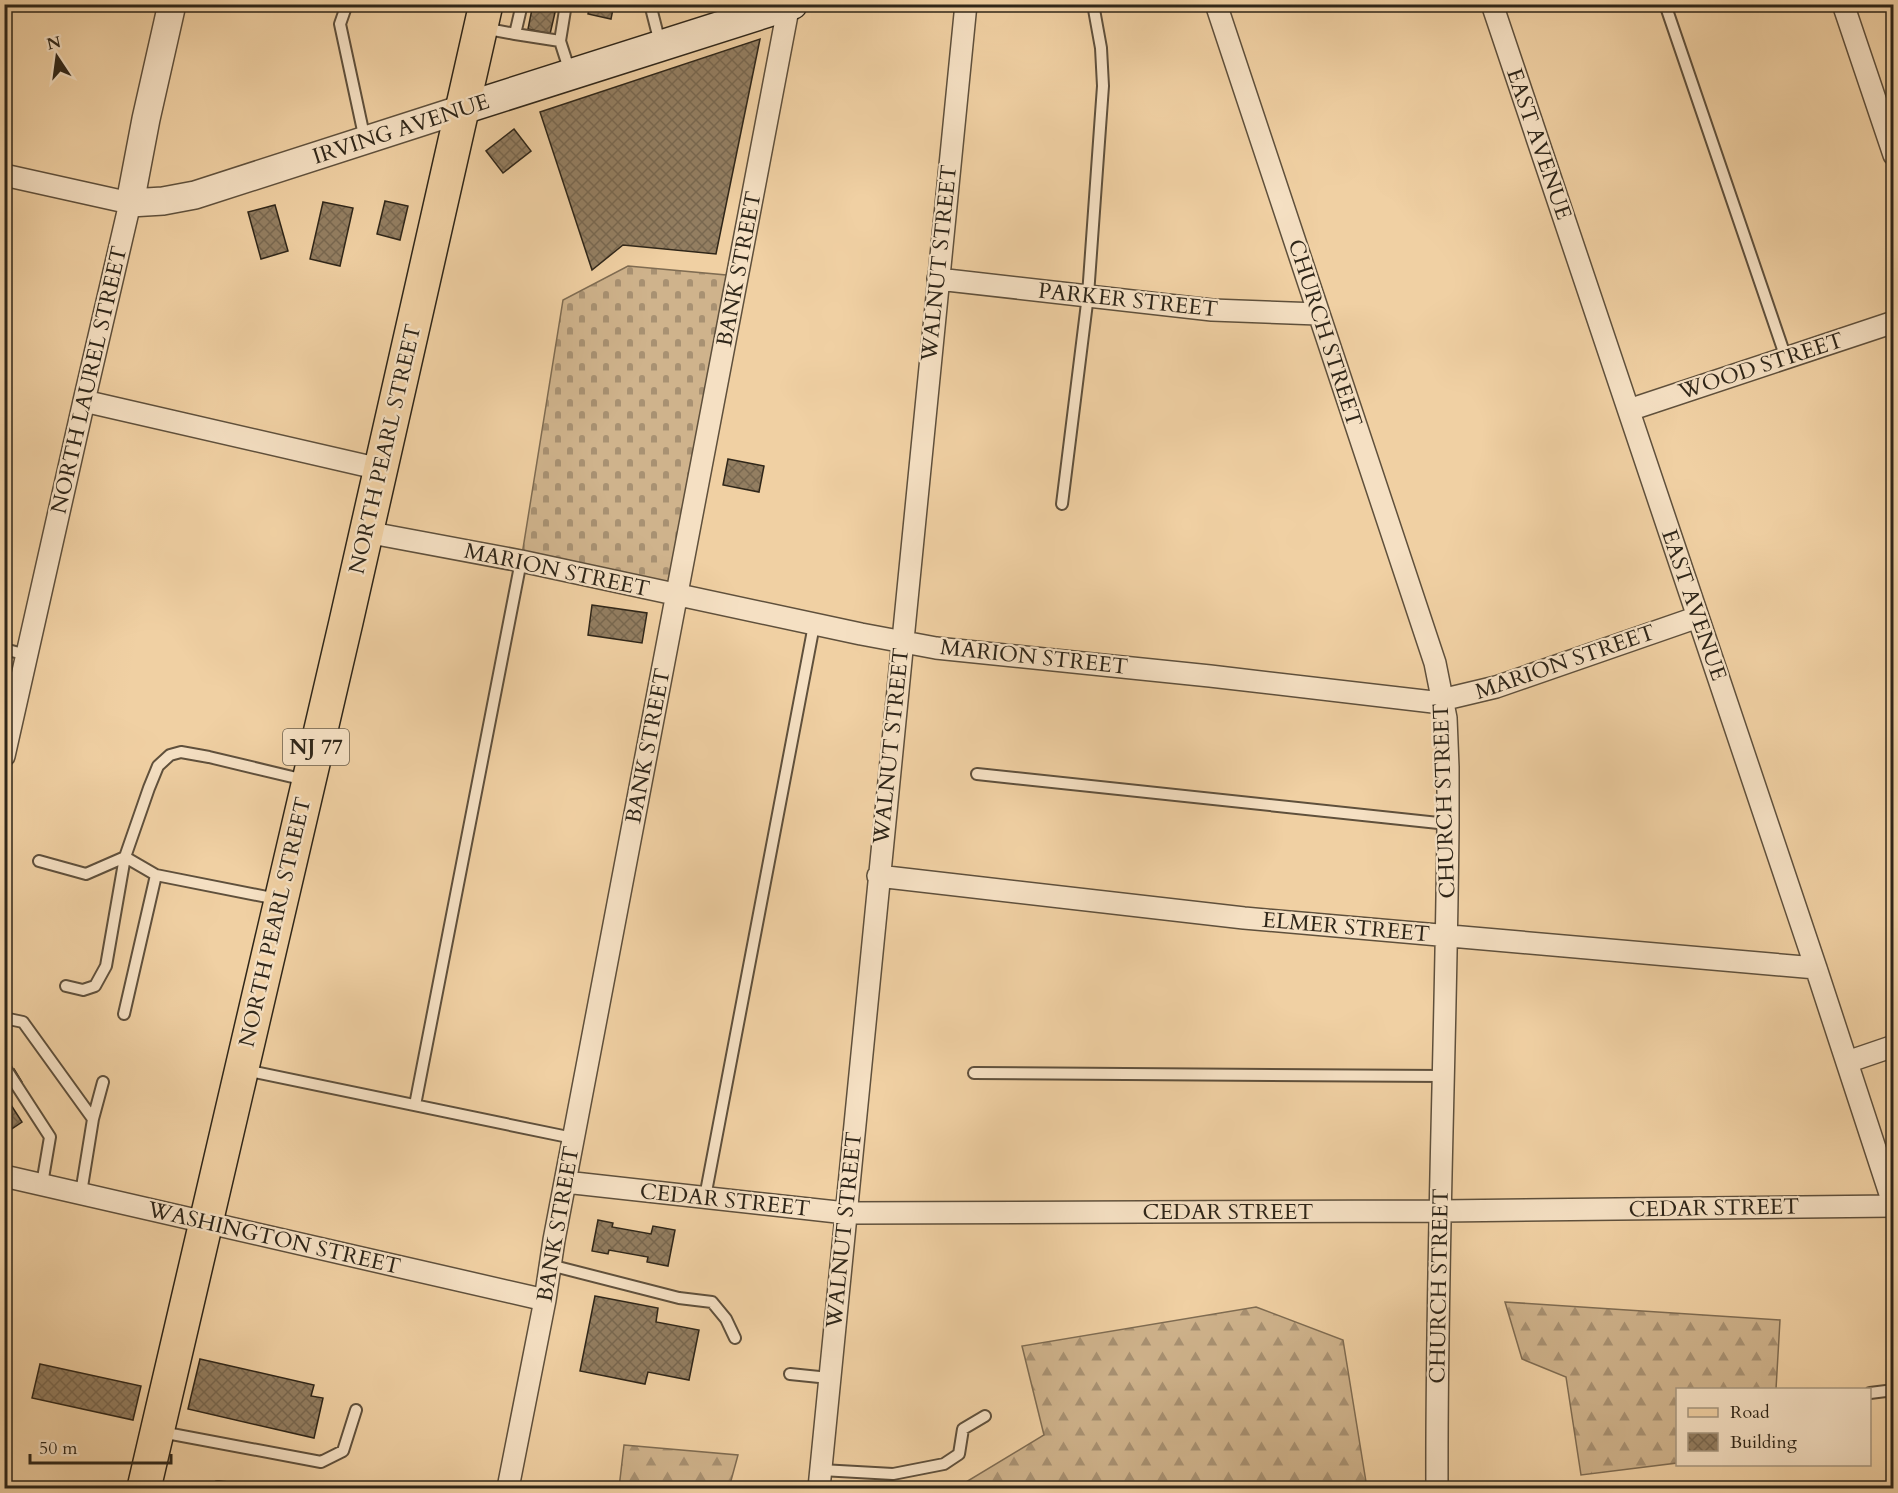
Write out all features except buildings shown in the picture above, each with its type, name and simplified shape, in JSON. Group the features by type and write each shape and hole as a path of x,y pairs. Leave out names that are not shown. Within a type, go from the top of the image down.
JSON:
{"main road":[{"name":"IRVING AVENUE","path":"462,108 660,46 730,19 790,5"},
{"name":"NORTH PEARL STREET","path":"144,1488 484,16"}],"street":[{"name":"NORTH LAUREL STREET","path":"4,756 130,203 172,4"},
{"name":"WALNUT STREET","path":"820,1479 966,4"},
{"name":"CHURCH STREET","path":"1216,4 1435,663 1443,700 1448,768 1448,824 1438,1287 1437,1488"},
{"name":"EAST AVENUE","path":"1492,4 1816,968 1893,1206"},
{"path":"1843,4 1893,155"},
{"name":"BANK STREET","path":"508,1488 790,5"},
{"name":"IRVING AVENUE","path":"4,175 130,203 163,201 195,195 462,108"},
{"name":"PARKER STREET","path":"938,279 1212,310 1318,314"},
{"name":"WOOD STREET","path":"1629,410 1893,322"},
{"path":"84,401 380,469"},
{"name":"MARION STREET","path":"366,532 522,561 936,648 1210,675 1433,702 1496,687 1698,617"},
{"name":"ELMER STREET","path":"878,876 1244,918 1816,968"},
{"path":"1846,1062 1893,1046"},
{"name":"WASHINGTON STREET","path":"4,1176 544,1300"},
{"name":"CEDAR STREET","path":"565,1182 846,1213 1441,1211 1893,1206"}],"lane":[{"path":"346,4 339,24 364,140"},
{"path":"515,34 522,4"},
{"path":"566,4 560,41 571,74"},
{"path":"650,4 660,46"},
{"path":"1062,504 1088,295 1103,86 1101,48 1093,4"},
{"path":"1665,4 1786,358"},
{"path":"484,16 515,34 560,41"},
{"path":"415,1105 522,561"},
{"path":"705,1197 814,624"},
{"path":"4,650 27,655"},
{"path":"66,986 83,990 95,986 106,966 125,857 158,766 170,755 181,752 209,756 308,781"},
{"path":"977,774 1448,824"},
{"path":"39,861 86,874 125,857"},
{"path":"125,857 156,875 280,900"},
{"path":"124,1014 156,875"},
{"path":"4,1018 23,1022 93,1119"},
{"path":"4,1066 50,1137 42,1184"},
{"path":"241,1069 573,1137"},
{"path":"974,1073 1444,1076"},
{"path":"81,1193 93,1119 103,1082"},
{"path":"550,1265 679,1298 712,1302 726,1319 735,1338"},
{"path":"790,1374 829,1378"},
{"path":"1871,1393 1893,1390"},
{"path":"158,1431 321,1461 344,1451 356,1410"},
{"path":"820,1479 894,1474 944,1464 959,1454 963,1429 985,1416"}],"green space":[{"path":"628,266 737,276 676,595 521,561 563,300"},
{"path":"1505,1302 1780,1320 1776,1388 1676,1388 1676,1463 1581,1475 1566,1377 1522,1359"},
{"path":"1256,1307 1343,1340 1367,1488 956,1488 1044,1435 1022,1346"},
{"path":"624,1445 738,1455 729,1488 619,1488"}]}
